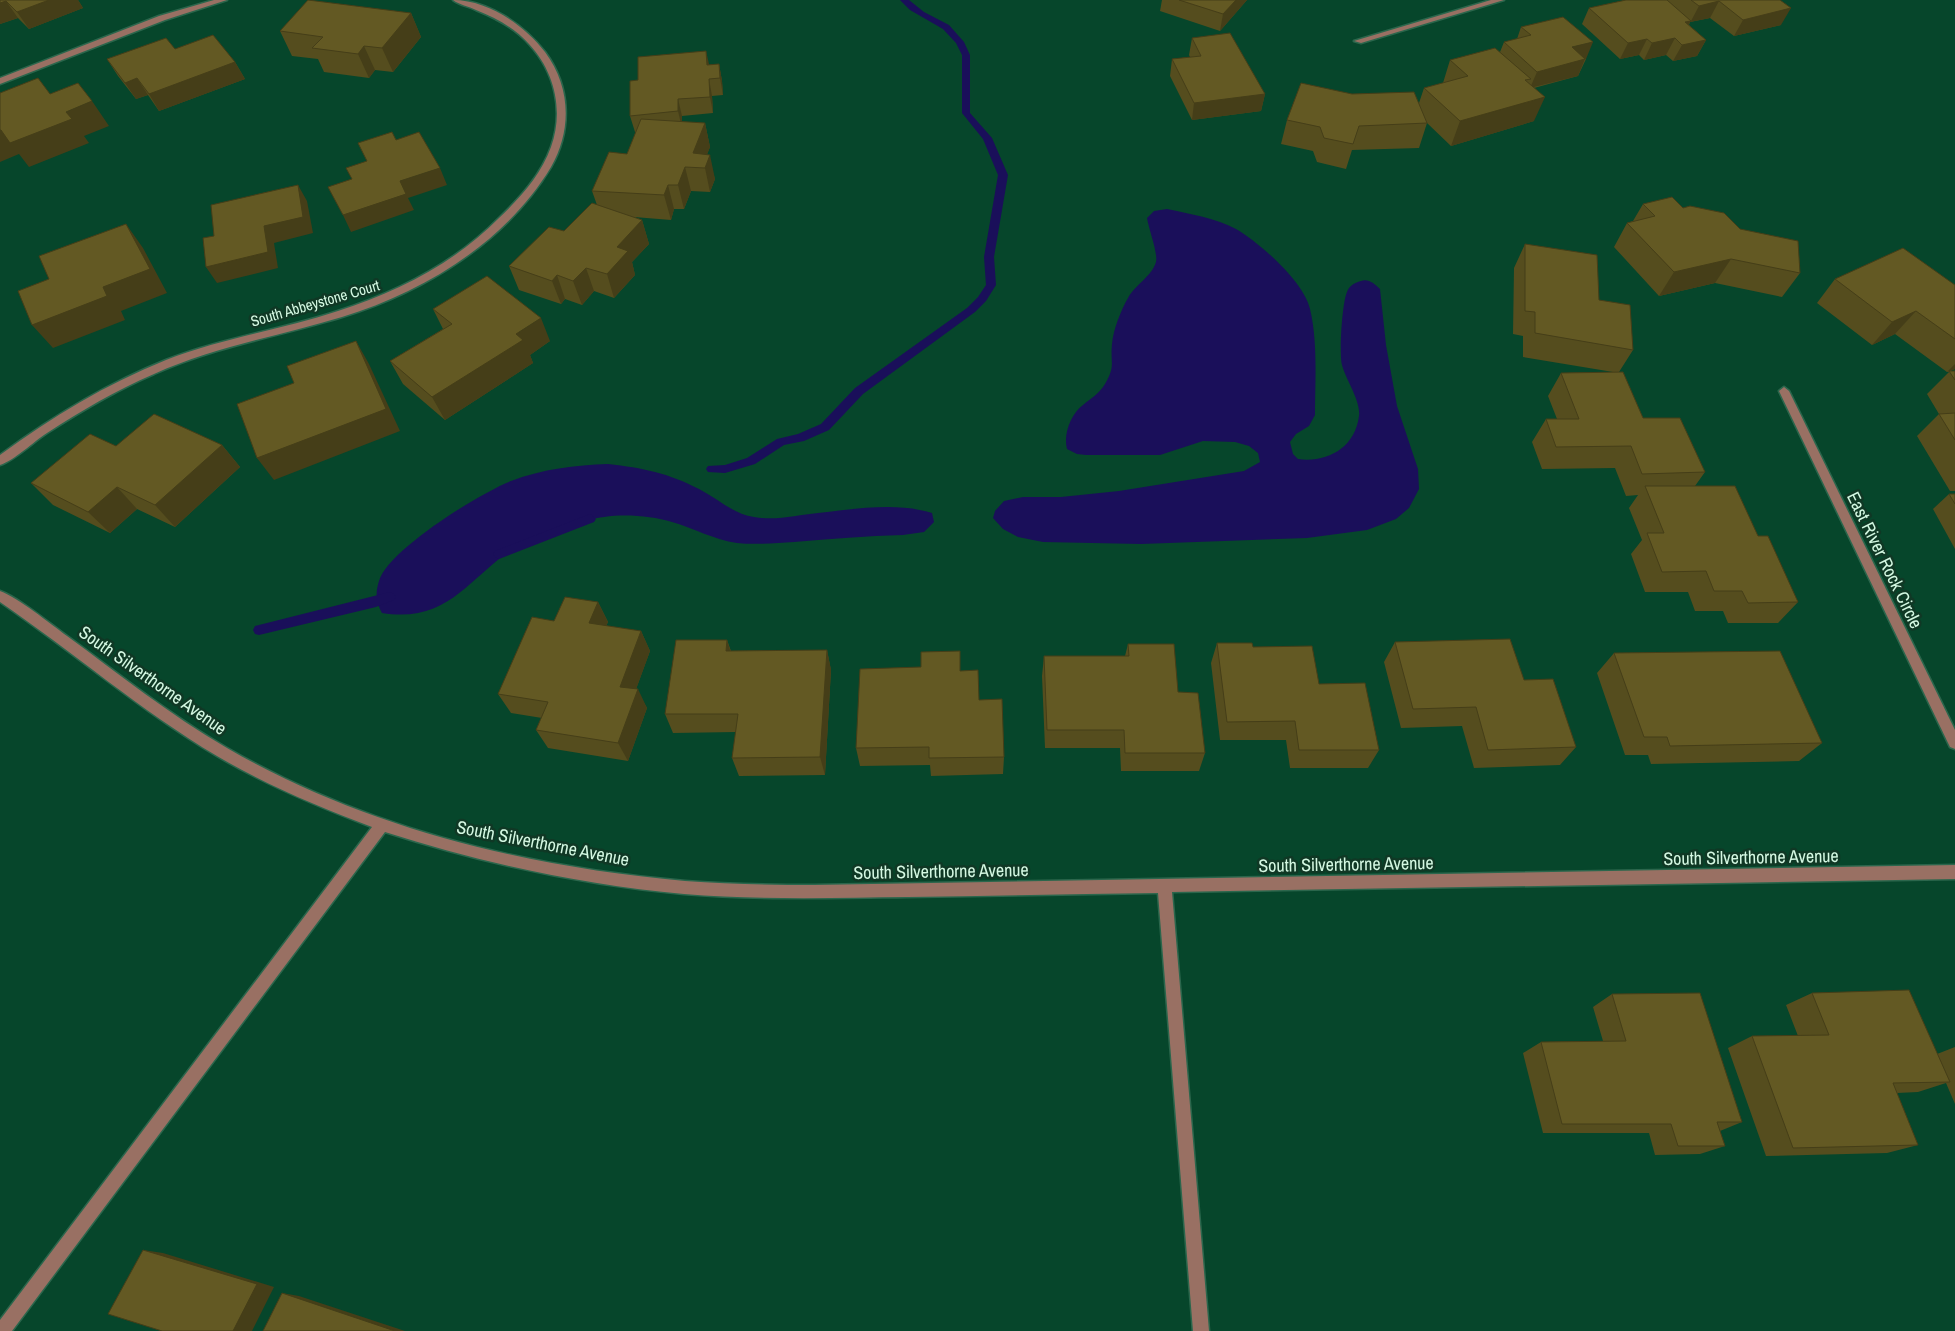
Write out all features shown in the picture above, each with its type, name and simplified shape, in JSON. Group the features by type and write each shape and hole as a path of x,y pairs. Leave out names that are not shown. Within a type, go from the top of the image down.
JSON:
{"street":[{"path":"0,81 162,18 222,0"},
{"name":"South Abbeystone Court","path":"0,461 47,426 95,397 133,378 215,347 340,315 403,291 452,261 504,220 527,194 549,163 557,146 562,97 548,63 532,40 515,26 495,14 457,0"},
{"path":"1358,41 1500,0"},
{"name":"East River Rock Circle","path":"1784,392 1955,743"},
{"name":"South Silverthorne Avenue","path":"0,596 27,613 170,719 224,752 287,786 383,824 510,860 590,875 663,885 814,892 1955,872"},
{"path":"2,1331 383,824"},
{"path":"1164,886 1201,1331"}],"shaded area":[{"path":"1167,209 1211,219 1228,225 1246,235 1280,264 1306,298 1313,322 1314,335 1316,362 1315,415 1309,426 1296,434 1290,442 1293,454 1298,459 1309,460 1329,456 1346,445 1352,437 1359,416 1359,410 1341,359 1345,298 1350,286 1364,280 1371,282 1380,289 1386,345 1397,406 1418,469 1419,489 1409,508 1396,519 1367,530 1307,538 1141,544 1043,542 1018,537 1003,529 993,518 995,511 1004,501 1023,497 1061,497 1119,491 1244,471 1260,462 1258,453 1249,446 1235,442 1203,441 1160,455 1086,455 1077,454 1067,449 1067,431 1072,419 1079,409 1100,391 1110,373 1113,338 1123,308 1131,293 1151,272 1156,262 1155,247 1147,218 1154,211"},
{"path":"608,464 644,469 666,475 699,489 739,513 754,517 778,518 861,508 890,507 932,513 934,522 924,532 903,535 751,544 720,539 656,518 639,516 604,517 562,528 522,543 504,555 443,604 426,611 406,614 382,613 377,601 377,590 379,581 386,568 417,539 458,510 497,487 535,473 583,465"}],"building":[{"path":"0,0 49,0 17,12 6,1 0,3"},
{"path":"308,0 411,13 382,48 364,46 358,54 312,48 323,37 280,31"},
{"path":"1179,0 1236,0 1223,14"},
{"path":"1626,0 1667,0 1691,21 1685,22 1706,40 1682,45 1675,38 1652,43 1647,39 1628,43 1589,8"},
{"path":"1691,0 1780,0 1791,8 1743,20 1719,1 1699,6"},
{"path":"1563,17 1593,42 1572,47 1585,59 1537,72 1504,42 1531,35 1521,27"},
{"path":"1230,33 1265,94 1194,103 1172,59 1201,56 1192,38"},
{"path":"213,35 235,62 149,94 137,78 125,83 107,59 166,38 175,49"},
{"path":"1495,48 1531,79 1525,80 1545,97 1460,121 1424,88 1468,76 1450,60"},
{"path":"706,51 707,65 719,64 720,78 709,79 710,97 678,99 678,111 630,116 630,81 638,80 638,57"},
{"path":"38,78 50,94 78,83 92,101 66,112 72,119 10,143 0,130 0,93"},
{"path":"1301,83 1352,94 1414,92 1427,123 1359,126 1353,144 1324,138 1320,127 1287,120"},
{"path":"641,119 705,123 693,153 710,155 705,168 685,167 678,185 668,185 664,195 592,191 609,152 627,154"},
{"path":"392,132 396,140 419,132 440,168 400,181 406,194 343,215 328,187 352,179 346,168 367,161 358,143"},
{"path":"298,185 303,217 264,226 268,252 206,267 203,238 214,236 211,205"},
{"path":"1672,197 1683,208 1690,206 1724,213 1740,229 1798,241 1800,273 1731,259 1674,272 1627,223 1655,216 1643,204"},
{"path":"592,203 642,220 617,247 628,251 607,274 586,268 573,281 557,275 552,281 509,266 549,227 564,231"},
{"path":"126,224 150,269 103,287 107,296 32,325 18,291 49,279 39,256"},
{"path":"1525,244 1597,255 1599,300 1630,305 1633,350 1535,333 1535,312 1525,311"},
{"path":"1903,248 1955,285 1955,339 1916,311 1892,322 1835,279"},
{"path":"487,276 541,318 516,334 523,340 432,397 390,361 452,324 433,309"},
{"path":"356,341 386,409 257,458 237,404 294,383 287,366"},
{"path":"1949,371 1955,371 1955,380"},
{"path":"1623,372 1643,418 1680,418 1705,472 1642,474 1631,446 1556,447 1546,419 1579,419 1561,373"},
{"path":"1955,413 1955,440 1939,414"},
{"path":"154,414 222,445 155,505 117,487 88,512 31,483 90,434 116,446"},
{"path":"1645,486 1735,486 1758,536 1768,536 1798,602 1748,603 1742,591 1714,591 1706,571 1662,572 1647,533 1664,533"},
{"path":"1949,494 1955,494 1955,504"},
{"path":"565,597 598,602 589,623 641,631 620,687 638,689 618,743 536,730 548,702 498,694 532,617 554,621"},
{"path":"1510,639 1524,680 1553,679 1576,747 1488,750 1476,707 1413,709 1395,642"},
{"path":"676,640 727,640 726,651 827,650 820,757 732,758 738,714 665,714"},
{"path":"1217,643 1252,643 1253,647 1312,646 1319,684 1365,683 1379,750 1299,750 1295,721 1227,722"},
{"path":"1128,644 1174,644 1178,692 1198,693 1205,753 1125,753 1124,730 1047,730 1044,656 1129,656"},
{"path":"960,651 960,671 978,670 979,700 1002,699 1004,757 929,758 929,747 856,748 860,669 921,667 921,652"},
{"path":"1780,651 1822,743 1670,746 1667,737 1644,737 1614,653"},
{"path":"1909,990 1950,1082 1893,1083 1918,1145 1793,1148 1752,1036 1829,1035 1812,993"},
{"path":"1700,993 1742,1122 1717,1122 1725,1146 1678,1146 1671,1124 1562,1124 1541,1042 1626,1041 1612,994"},
{"path":"143,1250 257,1284 233,1331 162,1331 108,1314"},
{"path":"282,1293 395,1331 263,1331"}],"waterway":[{"path":"712,469 725,469 751,461 781,442 800,438 825,427 859,391 971,310 982,299 991,285 989,257 1003,175 987,138 966,113 966,55 960,42 946,27 921,14 904,0"},
{"path":"499,554 590,519"},
{"path":"259,630 390,597"}]}
